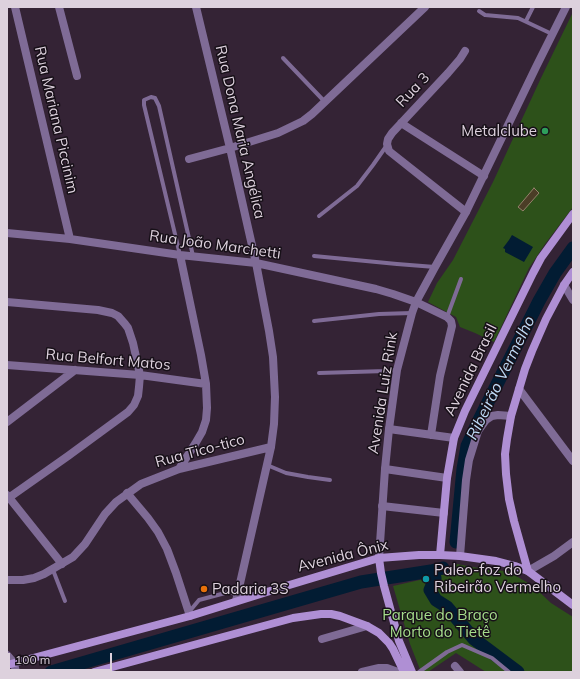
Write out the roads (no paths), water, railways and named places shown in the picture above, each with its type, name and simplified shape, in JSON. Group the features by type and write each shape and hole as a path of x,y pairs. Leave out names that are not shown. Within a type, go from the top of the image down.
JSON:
{"main road":[{"name":"Avenida Brasil","path":"440,555 448,478 454,438 533,273 541,258 573,214"},
{"path":"573,272 546,318 525,370 511,416 505,454 509,499 528,571 573,605"},
{"name":"Avenida Ônix","path":"13,667 189,614 236,598 379,558 419,555 460,556 496,561 528,571"},
{"name":"Avenida Luiz Rink","path":"379,558 384,586 400,641 412,672"},
{"path":"94,672 294,618 321,614 340,616 367,626 379,633 389,643 404,672"}],"street":[{"name":"Rua Mariana Piccinim","path":"15,7 70,239"},
{"path":"59,7 76,76"},
{"name":"Rua Dona Maria Angélica","path":"196,7 256,263 273,357 275,397 271,447 236,598"},
{"path":"189,159 278,133 308,118 425,7"},
{"name":"Avenida Luiz Rink","path":"379,558 384,469 397,370 416,302 466,212 566,7"},
{"name":"Rua 3","path":"388,148 388,139 448,73 465,51"},
{"path":"402,123 484,176"},
{"path":"388,148 466,212"},
{"name":"Rua João Marchetti","path":"7,233 70,239 180,255 256,263 376,289 416,302 447,317"},
{"path":"179,469 202,432 206,420 207,408 206,384 202,355 180,255"},
{"path":"564,285 573,300"},
{"path":"7,302 94,309 118,316 128,328 140,376 138,396 134,405 128,412 8,498 62,564"},
{"path":"431,435 440,376 452,326 451,321 447,317"},
{"name":"Rua Belfort Matos","path":"7,364 140,376 206,384"},
{"path":"7,422 75,370"},
{"path":"519,389 573,461"},
{"path":"460,556 466,480 469,460 478,431 486,420 492,416 511,416"},
{"path":"389,429 454,438"},
{"name":"Rua Tico-tico","path":"7,580 34,578 53,570 73,557 90,538 105,514 116,502 141,484 179,469 271,447"},
{"path":"384,469 448,478"},
{"path":"127,493 158,532 167,549 189,614"},
{"path":"382,506 444,513"},
{"path":"528,571 554,556 573,542"},
{"path":"322,639 367,626"},
{"path":"7,655 13,667"},
{"path":"362,672 379,668 387,668 398,672"}],"lane":[{"path":"526,21 533,7"},
{"path":"479,11 485,15 518,18 552,34"},
{"path":"283,58 325,102"},
{"path":"180,255 144,105 144,100 151,97 155,98 159,106 193,256"},
{"path":"319,216 357,186 388,148"},
{"path":"314,256 435,267"},
{"path":"447,317 461,279"},
{"path":"314,321 379,314 412,314"},
{"path":"319,373 397,370"},
{"path":"267,465 308,478 330,480"},
{"path":"53,570 65,601"},
{"path":"189,614 199,600 229,592 236,598"},
{"path":"420,672 447,652 462,645 492,658 509,672"}],"water":[{"path":"512,235 533,247 524,262 505,252 505,249 503,248"}],"waterway":[{"name":"Ribeirão Vermelho","path":"456,542 463,469 467,446 539,301 555,273 573,248"},
{"name":"Ribeirão Vermelho","path":"51,672 361,582 443,568"},
{"path":"431,571 435,578 430,590 436,600 447,607 474,639 518,672"}],"place":[{"name":"Metalclube","path":"545,131"},
{"name":"Paleo-foz do Ribeirão Vermelho","path":"426,579"},
{"name":"Padaria 3S","path":"204,589"}],"park label":[{"name":"Parque do Braço Morto do Tietê","path":"440,624"}]}
